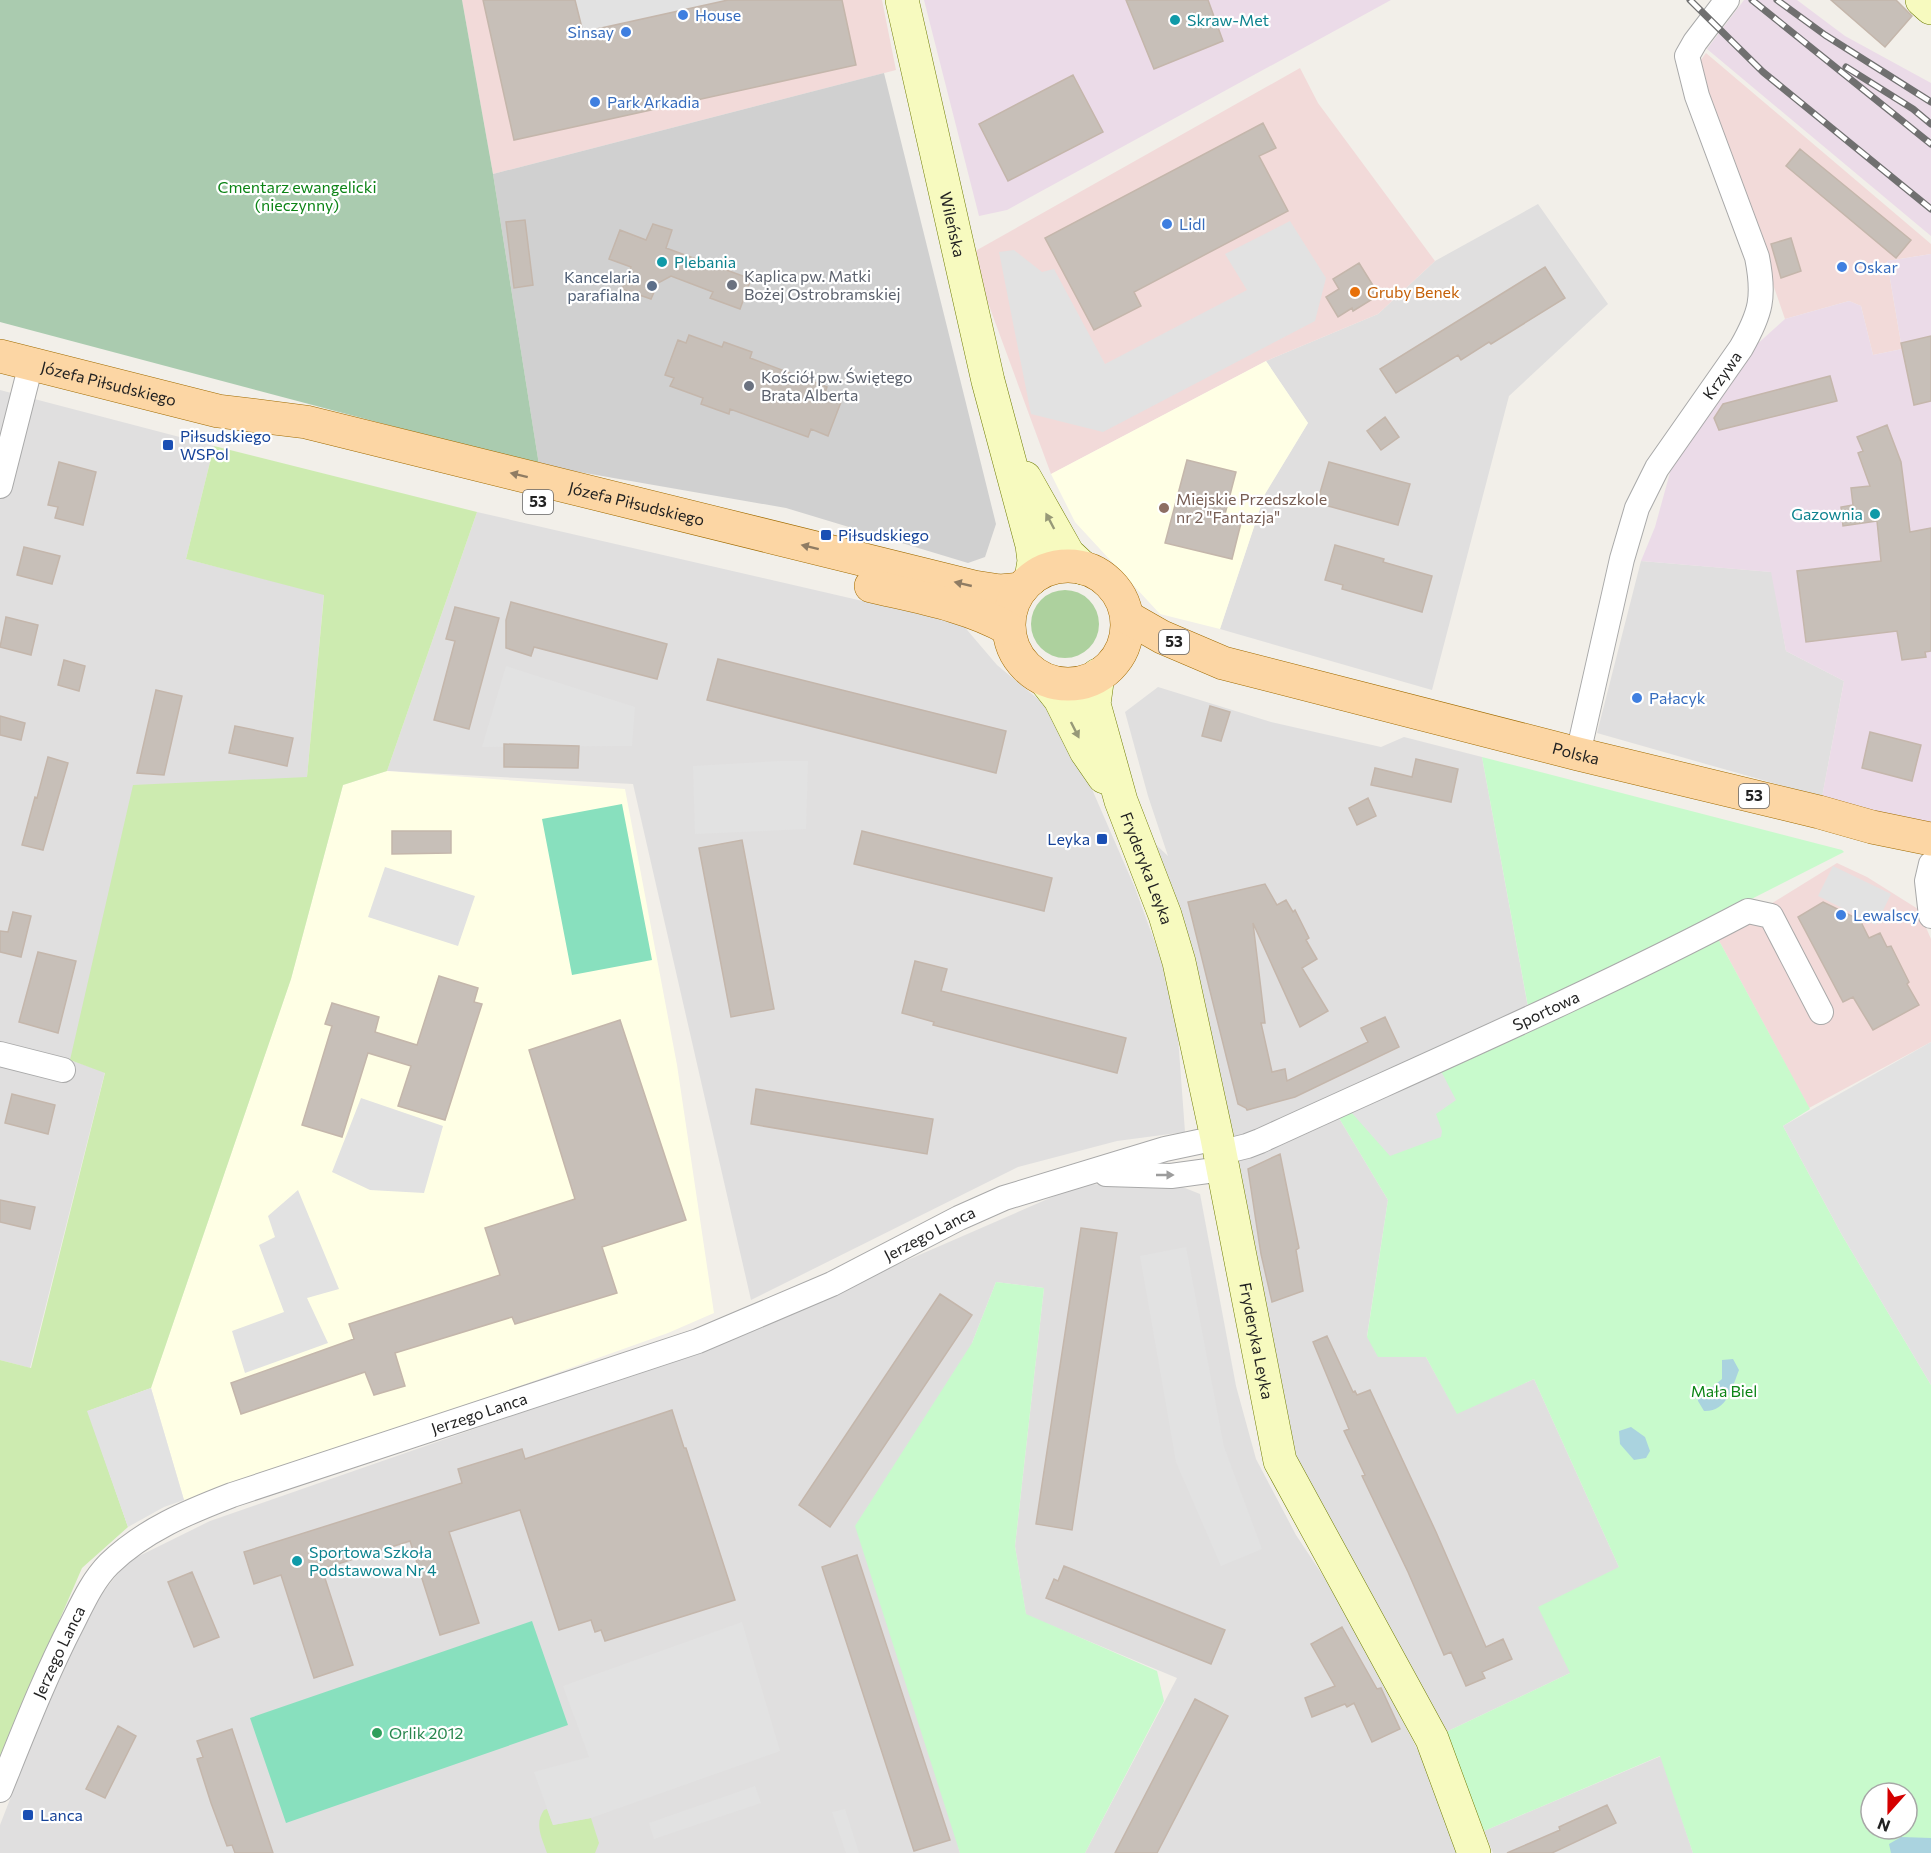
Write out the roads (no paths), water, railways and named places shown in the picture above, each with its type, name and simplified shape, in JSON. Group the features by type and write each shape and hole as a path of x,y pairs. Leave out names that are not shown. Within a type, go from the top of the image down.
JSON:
{"main road":[{"name":"Józefa Piłsudskiego","path":"0,356 218,411 306,422 942,579 1000,591 1026,584"},
{"name":"Józefa Piłsudskiego","path":"218,411 299,443 967,609 1009,629"},
{"name":"53","path":"1026,584 1056,568 1083,568"},
{"path":"1083,568 1098,574 1110,585 1121,601 1127,617 1124,644 1108,665"},
{"path":"1026,584 1010,615 1009,629 1018,656 1030,670 1045,680"},
{"name":"Polska","path":"1127,617 1162,637 1223,663 1578,754 1820,812 1872,827 1931,839"},
{"name":"Polska","path":"1108,665 1223,663"},
{"name":"53","path":"1045,680 1072,684 1090,680 1108,665"}],"street":[{"name":"Wileńska","path":"902,0 944,191 1005,446 1032,545 1034,561 1026,584"},
{"name":"Krzywa","path":"1578,754 1622,559 1637,508 1657,468 1741,348 1753,328 1760,307 1762,283 1757,257 1697,96 1687,56 1727,0"},
{"path":"1922,0 1931,8"},
{"path":"0,486 31,364"},
{"name":"Wileńska","path":"1005,446 1036,495 1068,554 1083,568"},
{"name":"Fryderyka Leyka","path":"1108,665 1094,704 1121,801 1165,915 1179,962 1280,1461 1432,1739 1474,1853"},
{"name":"Fryderyka Leyka","path":"1045,680 1060,699 1086,751 1121,801"},
{"path":"1931,864 1927,881 1931,916"},
{"name":"Sportowa","path":"1219,1153 1253,1144 1664,955 1748,911 1770,916 1821,1012"},
{"path":"0,1054 63,1070"},
{"name":"Jerzego Lanca","path":"0,1790 55,1658 96,1578 126,1550 169,1522 232,1495 698,1341 832,1284 959,1218 1004,1198 1165,1149 1219,1153"}],"water":[{"path":"1733,1359 1739,1370 1731,1391 1718,1408 1704,1411 1698,1401 1697,1392 1710,1389 1722,1379 1722,1360"},
{"path":"1631,1427 1645,1437 1650,1451 1646,1458 1634,1460 1620,1444 1619,1431"},
{"path":"1919,1838 1931,1838 1931,1853 1891,1853 1889,1844 1894,1841 1919,1841"}],"railway":[{"path":"1690,0 1763,72 1931,209"},
{"path":"1752,0 1931,144"},
{"path":"1777,0 1825,35 1931,102"},
{"path":"1846,67 1913,109 1931,124"}],"place":[{"name":"House","path":"683,15"},
{"name":"Skraw-Met","path":"1175,20"},
{"name":"Sinsay","path":"626,32"},
{"name":"Park Arkadia","path":"595,102"},
{"name":"Lidl","path":"1167,224"},
{"name":"Plebania","path":"662,262"},
{"name":"Oskar","path":"1842,267"},
{"name":"Kaplica pw. Matki Bożej Ostrobramskiej","path":"732,285"},
{"name":"Kancelaria parafialna","path":"652,286"},
{"name":"Gruby Benek","path":"1355,292"},
{"name":"Kościół pw. Świętego Brata Alberta","path":"749,386"},
{"name":"Piłsudskiego WSPol","path":"168,445"},
{"name":"Miejskie Przedszkole nr 2 \"Fantazja\"","path":"1164,508"},
{"name":"Gazownia","path":"1875,514"},
{"name":"Piłsudskiego","path":"826,535"},
{"name":"Pałacyk","path":"1637,698"},
{"name":"Leyka","path":"1102,839"},
{"name":"Lewalscy","path":"1841,915"},
{"name":"Sportowa Szkoła Podstawowa Nr 4","path":"297,1561"},
{"name":"Orlik 2012","path":"377,1733"},
{"name":"Lanca","path":"28,1815"}],"park label":[{"name":"Cmentarz ewangelicki (nieczynny)","path":"297,196"},
{"name":"Mała Biel","path":"1724,1391"}]}
